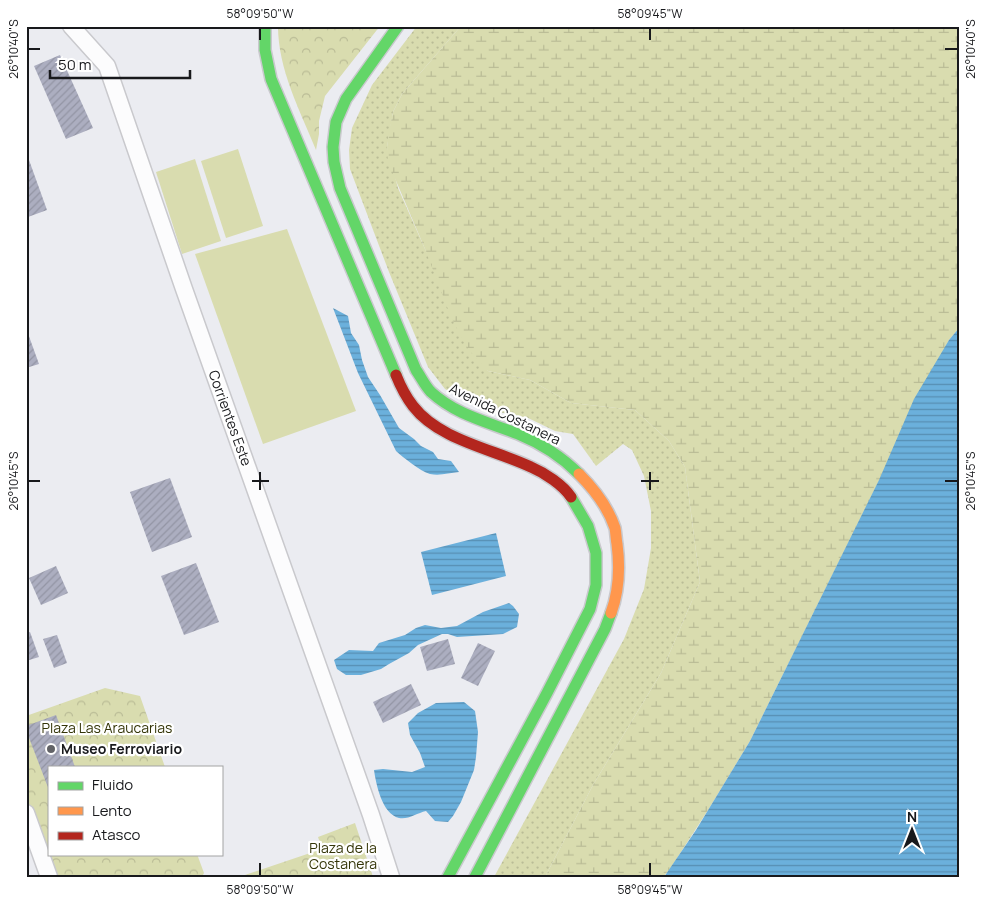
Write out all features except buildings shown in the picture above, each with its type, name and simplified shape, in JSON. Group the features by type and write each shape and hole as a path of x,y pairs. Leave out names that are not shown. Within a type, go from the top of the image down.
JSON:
{"main road":[{"path":"265,26 265,50 272,79 399,382 413,406 433,425 456,438 514,459 544,473 568,493 588,526 596,552 596,585 590,609 448,877"},
{"name":"Avenida Costanera","path":"398,26 346,99 336,122 333,147 334,162 340,188 416,370 430,391 449,406 547,448 570,465 591,486 606,506 615,529 618,554 618,584 614,605 606,629 475,877"}],"street":[{"name":"Corrientes Este","path":"71,26 107,66 180,279 392,877"},
{"path":"26,813 49,877"}],"green space":[{"path":"278,26 380,26 325,96 319,121 316,150 286,74 279,42"},
{"path":"417,26 461,26 402,94 393,112 387,147 398,188 425,249 488,371 530,380 571,403 635,410 669,441 685,467 700,582 661,673 593,785 545,877 494,877 624,639 644,589 651,548 651,511 644,476 632,450 623,444 596,466 573,434 555,431 528,418 499,412 470,402 445,389 428,367 350,169 349,150 352,128 372,85"},
{"path":"461,26 959,26 959,328 949,340 750,741 710,807 663,877 545,877 593,785 661,673 700,582 685,467 669,441 635,410 571,403 530,380 488,371 467,348 451,317 425,249 388,162 387,147 393,112 402,94"},
{"path":"238,149 263,226 226,238 201,161"},
{"path":"195,159 221,241 182,254 156,172"},
{"path":"287,229 356,411 263,444 195,254"},
{"name":"Plaza Las Araucarias","path":"105,688 140,696 165,766 48,766 48,856 198,856 204,873 202,877 49,877 26,813 26,716"},
{"name":"Plaza de la Costanera","path":"355,823 373,877 245,877 245,875 322,849 318,837"}],"water":[{"path":"333,308 348,316 351,333 359,345 368,377 399,428 421,446 433,452 438,459 451,461 459,472 441,475 430,474 408,461 396,451 358,373"},
{"path":"959,328 959,877 664,877 696,830 750,741 879,480 914,399 949,340"},
{"path":"496,533 506,576 432,595 421,552"},
{"path":"509,603 519,614 517,627 503,634 457,637 442,634 418,645 409,653 381,669 361,675 346,675 337,669 334,660 349,650 373,651 379,643 405,635 416,628 425,625 441,628 457,626 483,612"},
{"path":"464,702 475,711 478,732 476,757 474,770 453,816 448,822 435,821 426,811 406,818 399,818 393,815 388,811 381,798 374,770 412,772 425,767 410,735 408,723 418,713 436,703"}],"traffic: fast":[{"path":"265,26 265,50 271,79 396,375"},
{"path":"398,26 346,99 336,122 333,147 334,162 340,188 416,370 429,390 451,407 484,422 518,434 542,446 565,461 579,474"},
{"path":"448,877 590,609 596,585 596,553 588,526 571,497"},
{"path":"475,877 605,629 611,613"}],"traffic: slow":[{"path":"579,474 600,499 609,513 615,528 619,570 616,596 611,613"}],"traffic: jam":[{"path":"396,375 403,391 424,418 452,435 548,476 559,484 571,497"}],"place":[{"name":"Museo Ferroviario","path":"51,749"}]}
